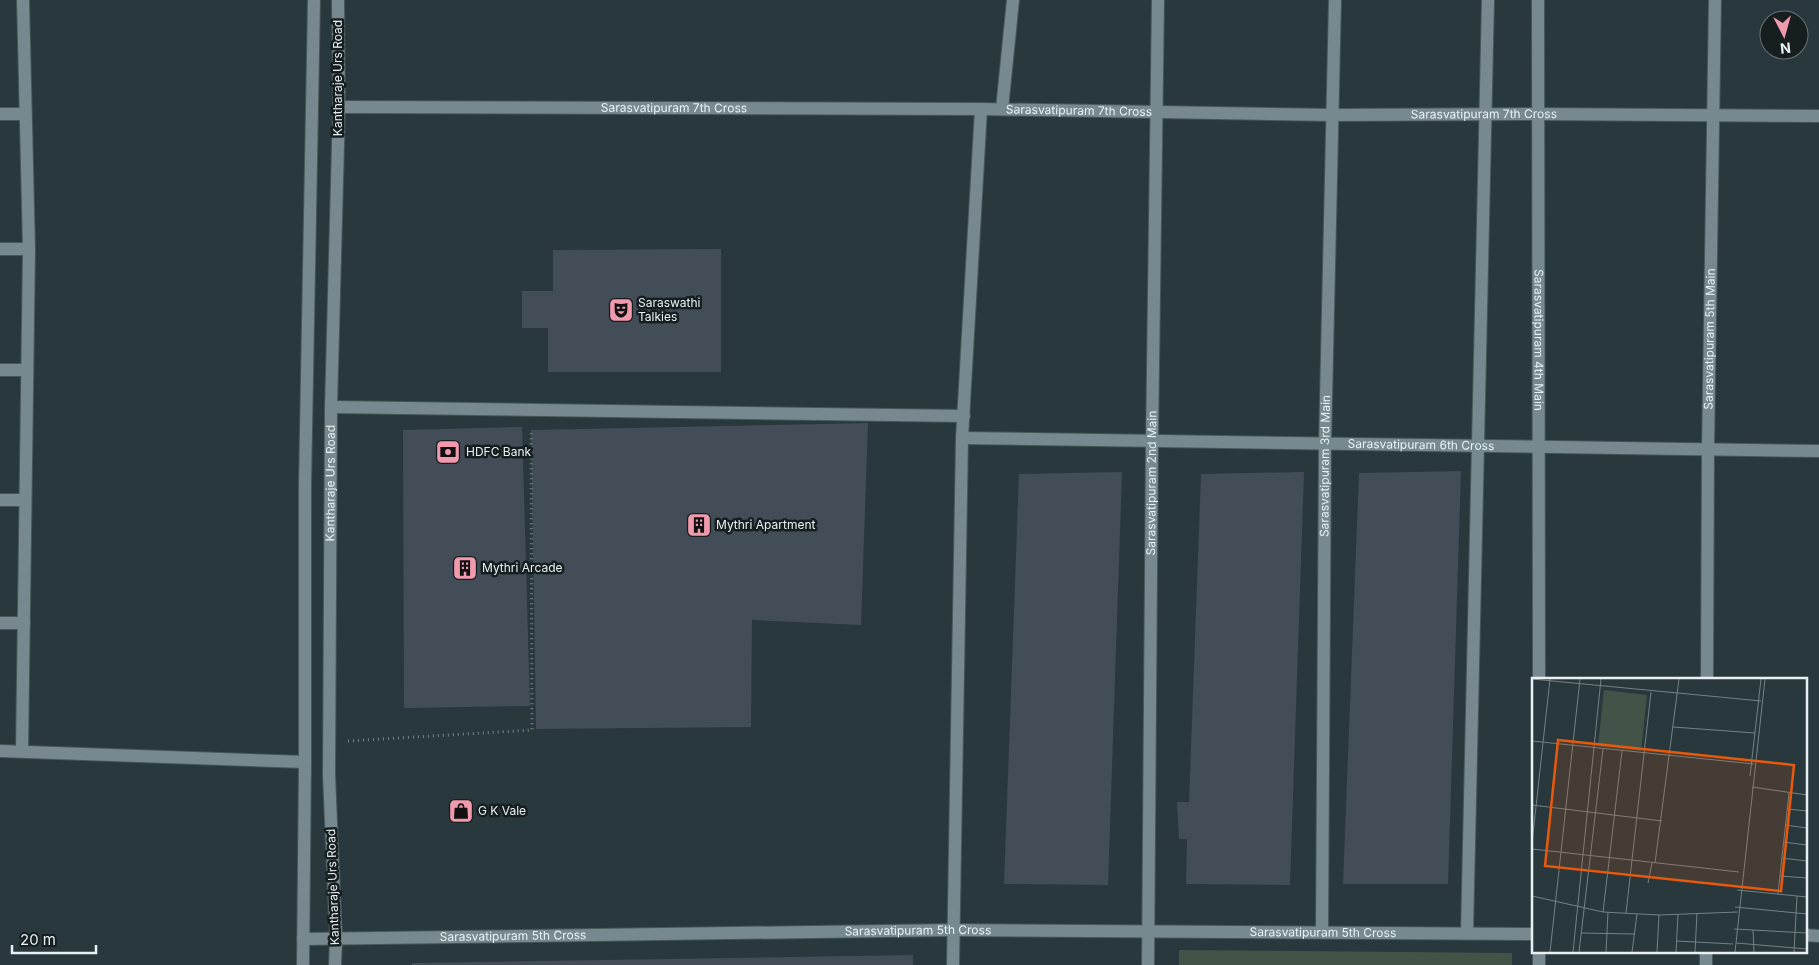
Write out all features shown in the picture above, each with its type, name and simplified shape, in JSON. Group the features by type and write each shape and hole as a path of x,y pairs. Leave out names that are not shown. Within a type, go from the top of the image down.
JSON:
{"street":[{"path":"22,751 29,249 23,0"},
{"name":"Kantharaje Urs Road","path":"302,965 305,762 305,485 314,0"},
{"name":"Kantharaje Urs Road","path":"335,965 336,940 330,742 331,407 339,107 338,0"},
{"path":"1002,109 1013,0"},
{"name":"Sarasvatipuram 2nd Main","path":"1148,965 1158,0"},
{"name":"Sarasvatipuram 3rd Main","path":"1322,932 1325,444 1335,0"},
{"path":"1467,933 1488,0"},
{"name":"Sarasvatipuram 4th Main","path":"1538,0 1539,678"},
{"name":"Sarasvatipuram 5th Main","path":"1707,678 1708,449 1715,0"},
{"name":"Sarasvatipuram 7th Cross","path":"339,107 1002,109 1332,115 1819,116"},
{"path":"953,965 962,438 981,109"},
{"path":"0,114 25,114"},
{"path":"0,249 29,249"},
{"path":"0,370 27,370"},
{"path":"331,407 964,416"},
{"name":"Sarasvatipuram 6th Cross","path":"962,438 1819,451"},
{"path":"0,500 25,500"},
{"path":"0,623 24,623"},
{"path":"0,751 305,762"},
{"name":"Sarasvatipuram 5th Cross","path":"303,939 953,930 1532,934"},
{"path":"1806,936 1819,936"},
{"path":"1539,952 1539,965"},
{"path":"1706,952 1706,965"}],"path":[{"path":"330,742 532,730 531,430"}],"green space":[{"path":"1179,950 1512,953 1512,965 1179,965"}],"building":[{"name":"Saraswathi Talkies","path":"721,249 721,372 548,372 548,328 522,328 522,291 553,291 553,250"},
{"name":"Mythri Apartment","path":"868,423 861,625 752,620 751,727 536,729 531,430"},
{"name":"Mythri Arcade","path":"522,427 530,706 404,708 403,430"},
{"path":"1461,471 1448,884 1343,884 1359,473"},
{"path":"1122,472 1108,885 1004,884 1019,474"},
{"path":"1304,472 1290,885 1186,884 1187,839 1179,839 1177,802 1189,802 1201,474"},
{"path":"913,955 913,965 412,965 412,963"}],"place":[{"name":"Saraswathi Talkies","path":"621,310"},
{"name":"HDFC Bank","path":"448,452"},
{"name":"Mythri Apartment","path":"699,525"},
{"name":"Mythri Arcade","path":"465,568"},
{"name":"G K Vale","path":"461,811"}]}
